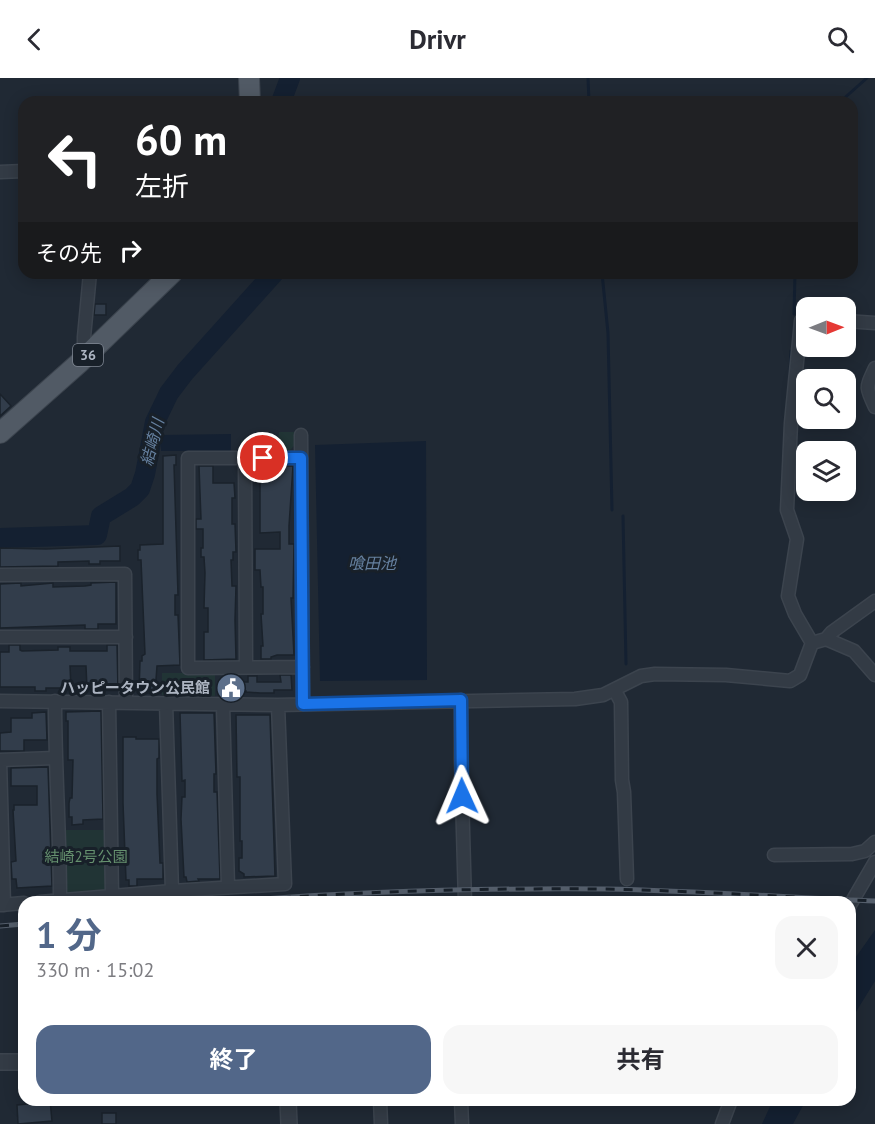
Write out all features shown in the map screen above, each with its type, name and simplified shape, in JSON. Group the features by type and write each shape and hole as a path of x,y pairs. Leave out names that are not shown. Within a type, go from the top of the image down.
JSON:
{"main road":[{"path":"249,78 250,96"},
{"name":"36","path":"0,434 166,279"}],"street":[{"path":"0,172 18,171"},
{"path":"89,279 84,344 91,351"},
{"path":"856,321 875,322"},
{"path":"0,701 279,705 575,699 615,691 641,676 726,675 790,681 800,675 812,643 788,596 796,539 787,510 791,423 797,357"},
{"path":"875,368 868,380 867,391 875,407"},
{"path":"302,435 303,704"},
{"path":"301,458 188,458 188,668 303,667"},
{"path":"245,458 246,668"},
{"path":"0,575 124,574 126,702"},
{"path":"812,643 826,639 832,632 875,601"},
{"path":"0,637 126,637"},
{"path":"826,639 854,651 875,675"},
{"path":"615,691 621,702 627,879"},
{"path":"461,700 465,896"},
{"path":"55,701 60,896"},
{"path":"109,702 112,896 285,884 279,705"},
{"path":"166,703 171,891"},
{"path":"224,704 228,887"},
{"path":"18,904 2,905 0,760 55,758"},
{"path":"774,855 852,854 865,851 875,842"},
{"path":"855,896 875,862"},
{"path":"0,1062 18,1062"},
{"path":"288,1106 289,1124"},
{"path":"380,1106 381,1124"},
{"path":"461,1106 462,1124"},
{"path":"722,1124 729,1106"}],"green space":[{"path":"279,432 297,432 297,443 289,451 241,453 241,440 278,439"},
{"path":"162,673 215,673 215,696 162,695"},
{"name":"結崎2号公園","path":"64,830 107,830 108,884 104,890 65,893"}],"water":[{"path":"231,434 231,451 161,451 161,435"},
{"name":"喰田池","path":"426,441 427,680 320,681 315,445"},
{"path":"875,930 875,981 856,1012 856,957"},
{"path":"770,1106 803,1106 793,1124 762,1124"}],"building":[{"path":"95,304 106,304 106,315 94,315"},
{"path":"0,394 11,406 0,416"},
{"path":"176,455 176,465 174,465 178,595 175,595 175,615 178,615 180,665 157,666 155,693 139,693 140,661 145,654 141,560 138,560 138,550 140,550 140,545 163,544 163,456"},
{"path":"199,466 213,466 213,483 234,483 232,524 235,524 236,552 233,552 233,560 231,560 232,586 236,586 236,659 204,660 204,632 208,632 208,608 204,608 205,573 204,557 201,557 203,529 196,529 196,519 201,519"},
{"path":"260,466 293,466 289,544 294,544 293,598 291,598 294,655 277,655 271,659 261,659 263,587 261,587 260,570 255,570 255,549 280,549 280,532 260,533"},
{"path":"120,546 120,561 100,561 100,564 89,564 89,561 58,562 58,566 0,567 0,548"},
{"path":"116,582 116,624 98,624 98,629 85,629 85,625 0,628 0,584 21,583 21,586 53,583 53,587"},
{"path":"9,645 20,645 22,651 58,650 58,647 70,647 70,651 107,651 107,645 117,645 118,690 87,689 86,666 70,666 71,688 46,688 46,691 35,691 35,687 0,687 0,652 9,652"},
{"path":"280,675 291,675 292,690 274,690 274,693 230,691 230,682 248,682 248,676 257,676 257,682 281,682"},
{"path":"101,711 103,819 83,820 83,824 72,825 72,817 69,817 69,803 72,798 73,760 68,760 66,712"},
{"path":"46,712 47,740 24,740 24,751 0,751 0,733 11,732 11,718 32,718 32,713"},
{"path":"180,713 214,713 216,774 214,774 214,792 217,792 220,879 198,879 199,881 187,882 184,877 181,819 185,780 182,781"},
{"path":"236,715 270,715 275,876 244,877 244,874 239,871 242,841 240,841 240,777 237,777"},
{"path":"123,737 159,739 157,794 160,863 163,863 163,879 137,879 137,886 129,886 129,880 126,880"},
{"path":"48,767 52,886 17,888 16,879 12,879 11,862 16,861 13,810 14,805 37,805 37,786 11,786 11,768"},
{"path":"17,1105 51,1106 52,1121 18,1124"},
{"path":"102,1113 116,1113 116,1124 102,1124"}],"waterway":[{"name":"結崎川","path":"283,96 290,78"},
{"path":"588,78 589,96"},
{"path":"847,96 867,78"},
{"name":"結崎川","path":"0,538 97,535 101,516 132,497 140,489 155,422 169,393 269,279"},
{"path":"603,279 608,333 612,510"},
{"path":"794,314 795,279"},
{"path":"790,375 791,351"},
{"path":"623,516 626,664"}],"railway":[{"path":"313,896 559,889 774,896"},
{"path":"856,900 875,901"},
{"path":"0,926 18,924"}],"place":[{"name":"ハッピータウン公民館","path":"231,688"}],"route":[{"path":"263,458 301,458 303,704 461,700 462,796"}]}
